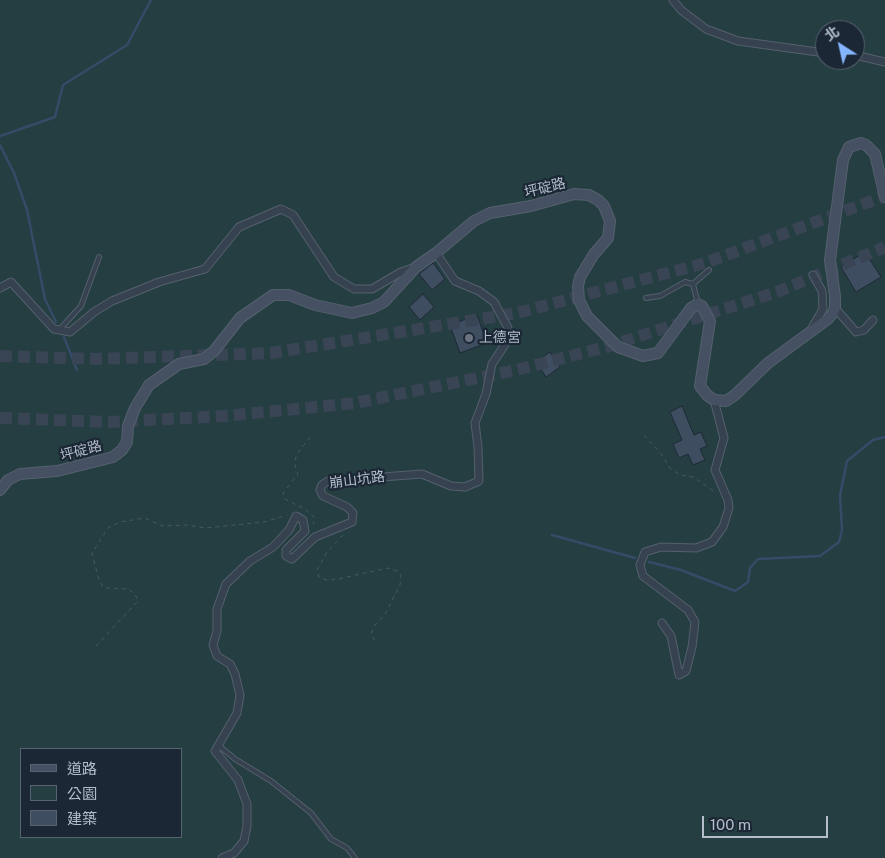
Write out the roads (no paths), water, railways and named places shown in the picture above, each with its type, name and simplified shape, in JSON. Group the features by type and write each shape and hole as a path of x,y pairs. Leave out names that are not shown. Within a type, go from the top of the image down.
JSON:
{"main road":[{"path":"698,304 706,310 710,320 700,386 707,396 714,400 726,401 768,364 828,319 835,308 830,260 843,160 849,147 861,143 866,145 875,154 885,197"},
{"name":"坪碇路","path":"0,490 8,480 20,474 57,471 112,457 122,450 127,442 128,426 135,408 148,385 179,364 204,359 214,351 240,318 273,295 289,295 314,305 352,313 372,308 384,302 416,267 474,221 490,213 531,206 574,194 589,195 604,206 610,221 608,238 594,254 580,278 578,286 579,300 587,316 598,329 624,350 643,356 658,353 688,312 694,305 698,304"}],"street":[{"path":"673,0 681,10 706,29 738,41 815,52"},
{"path":"865,57 885,62"},
{"path":"0,288 11,282 54,329 70,332 94,312 112,301 160,282 205,268 239,227 281,209 293,215 334,277 354,288 372,289 401,272 416,267"},
{"name":"崩山坑路","path":"218,745 237,713 240,696 235,674 230,664 217,656 213,646 217,631 217,609 226,584 250,561 273,547 289,530 296,516 302,520 305,531 286,550 286,556 292,558 315,537 352,522 353,513 346,507 323,496 320,490 322,485 328,481 422,474 451,486 464,486 479,481 475,423 486,394 492,364 506,343 508,328 494,302 479,290 455,281 436,253"},
{"path":"810,333 823,309 822,291 813,275"},
{"path":"835,308 856,332 864,330 873,320"},
{"path":"662,623 671,636 679,675 686,671 695,622 688,610 643,576 640,565 645,552 661,547 696,548 712,542 723,527 729,508 728,500 715,470 724,438 714,400"},
{"path":"218,745 215,751 238,780 247,804 247,826 244,841 234,853 222,858"}],"lane":[{"path":"60,329 82,306 99,257"},
{"path":"693,284 709,270"},
{"path":"646,298 660,296 686,282 693,284"},
{"path":"693,284 698,304"},
{"path":"218,745 235,759 271,781 311,813 330,839 347,848 355,858"}],"waterway":[{"path":"0,136 55,117 63,85 127,45 151,0"},
{"path":"0,145 14,173 27,210 45,299 56,322"},
{"path":"64,337 77,370"},
{"path":"649,562 681,570 735,591 748,582 750,568 758,559 820,556 839,542 842,530 840,495 847,461 873,440 885,437"},
{"path":"552,535 635,558"}],"tunnel":[{"path":"0,356 96,359 271,353 517,313 705,263 885,196"},
{"path":"0,418 109,422 225,416 355,403 516,370 606,347 777,292 885,247"}],"place":[{"name":"上德宮","path":"469,338"}]}
